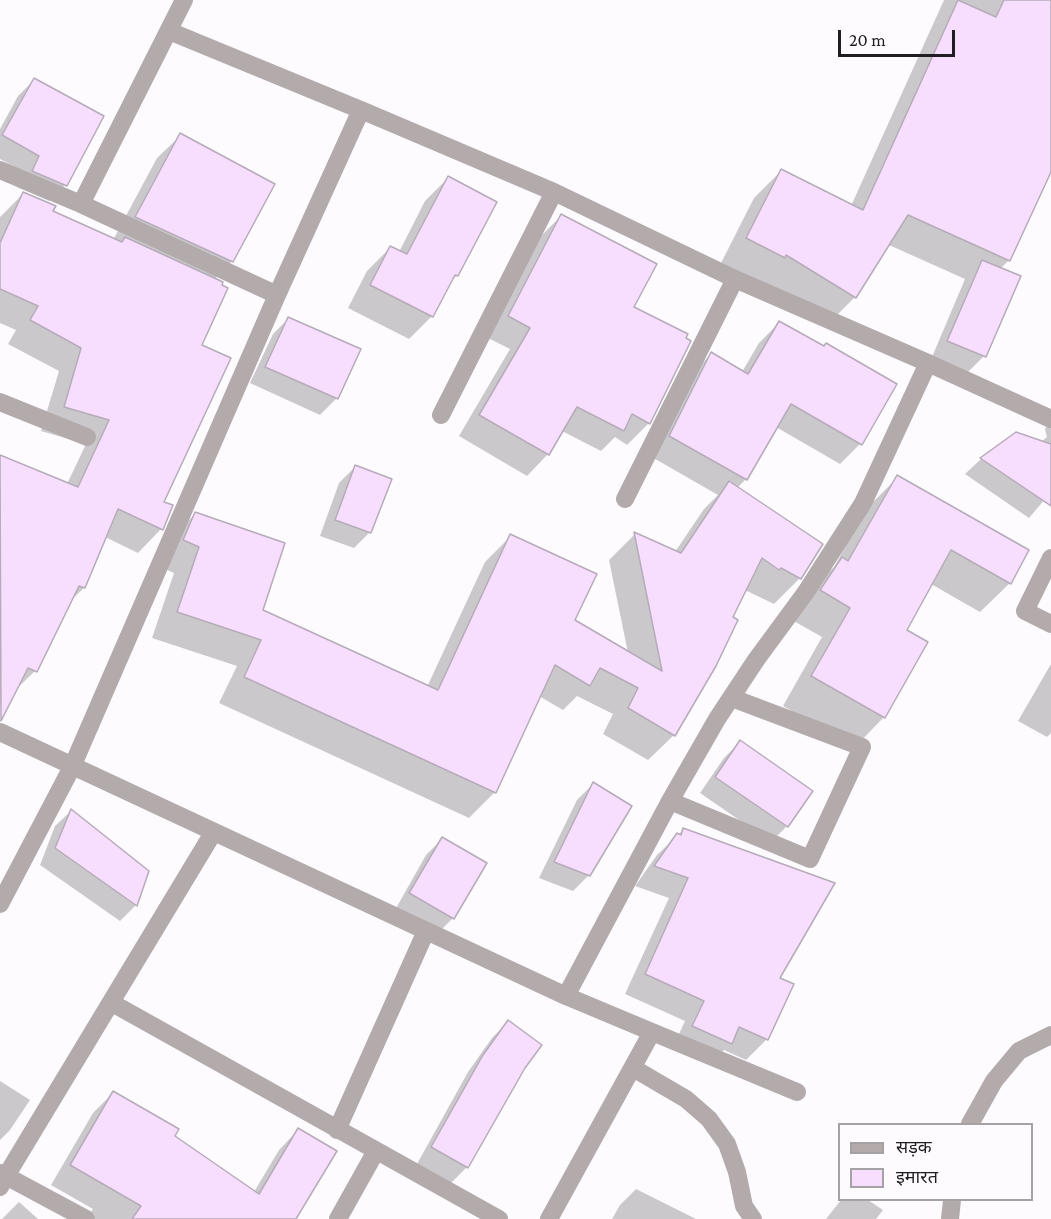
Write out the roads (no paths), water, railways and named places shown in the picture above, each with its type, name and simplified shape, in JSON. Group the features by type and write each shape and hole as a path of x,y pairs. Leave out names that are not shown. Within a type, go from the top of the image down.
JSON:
{"street":[{"path":"81,204 184,0"},
{"path":"169,31 554,192 735,279 1051,419"},
{"path":"0,904 72,767 277,295 361,110"},
{"path":"0,170 81,204 277,295"},
{"path":"441,415 554,192"},
{"path":"625,499 735,279"},
{"path":"566,996 670,801 717,719 756,660 806,592 862,503 928,363"},
{"path":"0,402 87,437"},
{"path":"1051,558 1025,611 1051,624"},
{"path":"670,801 810,859 862,747 732,698"},
{"path":"0,732 566,996 797,1092"},
{"path":"86,1219 2,1179 112,1003 213,833"},
{"path":"337,1130 426,931"},
{"path":"112,1003 499,1219"},
{"path":"549,1219 652,1032"},
{"path":"971,1123 994,1081 1019,1051 1051,1035"},
{"path":"633,1068 686,1100 709,1119 727,1144 737,1172 744,1206 753,1219"},
{"path":"338,1219 376,1151"},
{"path":"950,1219 952,1201"}]}
